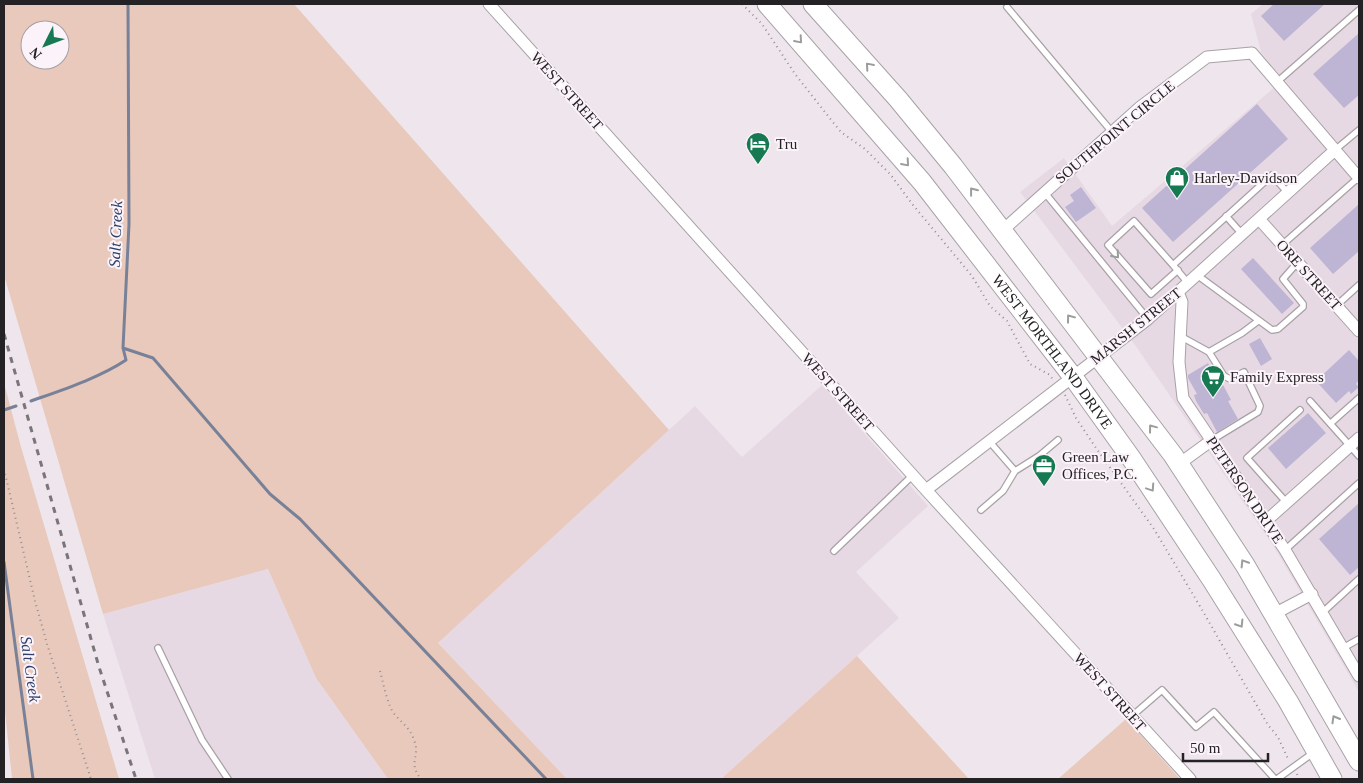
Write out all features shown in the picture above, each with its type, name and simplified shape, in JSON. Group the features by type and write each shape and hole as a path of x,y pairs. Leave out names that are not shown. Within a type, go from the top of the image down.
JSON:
{"highway":[{"name":"WEST MORTHLAND DRIVE","path":"767,4 922,182 1066,382 1130,458 1212,580 1288,702 1332,779"},
{"path":"812,4 904,107 953,166 1179,464 1245,565 1359,761"}],"street":[{"name":"WEST STREET","path":"489,4 926,490 1190,779"},
{"name":"SOUTHPOINT CIRCLE","path":"1003,230 1139,108 1207,57 1252,53 1359,177"},
{"name":"MARSH STREET","path":"926,490 1148,319 1336,150"},
{"name":"ORE STREET","path":"1259,219 1359,331"},
{"name":"PETERSON DRIVE","path":"1178,292 1182,302 1179,362 1183,398 1285,550 1359,676"},
{"path":"1179,464 1212,440"},
{"path":"1266,521 1355,442"},
{"path":"1274,614 1312,594"}],"lane":[{"path":"1008,7 1112,132"},
{"path":"1277,82 1359,10"},
{"path":"1336,150 1359,130"},
{"path":"1173,265 1272,175 1288,193"},
{"path":"1282,245 1359,177"},
{"path":"1044,193 1148,319"},
{"path":"1226,216 1242,234"},
{"path":"1178,270 1151,294 1108,245 1134,221 1178,270 1272,330 1278,329 1303,308 1302,304 1282,279 1298,262"},
{"path":"1336,306 1359,285"},
{"path":"1209,352 1242,333 1258,321"},
{"path":"1180,336 1209,352 1224,376 1230,379 1244,372 1260,406 1258,412 1212,440"},
{"path":"1331,423 1359,398"},
{"path":"1310,401 1331,423 1355,442 1359,456"},
{"path":"1286,503 1247,458 1300,410"},
{"path":"981,510 1003,491 1016,471 1039,456 1058,440"},
{"path":"989,441 1016,471"},
{"path":"834,551 913,475"},
{"path":"1285,550 1359,483"},
{"path":"1323,612 1359,579"},
{"path":"1343,648 1359,639"},
{"path":"158,648 202,740 228,779"},
{"path":"1132,716 1162,690 1196,727 1214,712 1276,779 1316,751"}],"path":[{"path":"742,4 762,24 795,74 841,132 865,149 890,174 972,276 990,306 1007,321 1030,364 1066,382 1067,398 1076,418 1154,529 1202,608 1268,725 1278,738 1300,779"},
{"path":"4,468 47,644 91,779"},
{"path":"380,671 392,711 409,728 414,738 418,750 413,761 417,774 421,779"}],"shaded area":[{"path":"4,4 294,4 669,430 438,643 567,779 388,779 316,678 268,569 103,614 4,275"},
{"path":"1263,4 1359,4 1359,692 1274,547 1135,345 1020,192 1064,158 1112,226 1283,80 1261,52 1251,14"},
{"path":"4,383 21,447 119,779 12,779 4,702"},
{"path":"822,385 928,506 856,572 899,618 721,779 567,779 438,643 695,406 742,457"},
{"path":"268,569 316,678 388,779 155,779 103,614"},
{"path":"857,656 969,779 721,779"},
{"path":"1126,719 1180,779 1058,779"}],"building":[{"path":"1274,4 1325,4 1284,41 1261,16"},
{"path":"1359,33 1359,95 1344,108 1313,74"},
{"path":"1257,104 1288,139 1173,242 1142,208"},
{"path":"1081,187 1096,208 1076,222 1065,207 1074,201 1070,195"},
{"path":"1359,204 1359,251 1333,274 1310,248"},
{"path":"1253,258 1294,303 1282,314 1241,269"},
{"path":"1260,338 1272,359 1261,366 1249,344"},
{"path":"1349,350 1359,361 1359,380 1356,384 1359,387 1351,394 1349,391 1336,403 1316,381"},
{"path":"1208,363 1218,382 1221,381 1231,400 1228,401 1238,419 1217,432 1207,413 1204,414 1196,401 1194,395 1197,394 1188,378 1188,375"},
{"path":"1308,413 1326,433 1286,469 1268,448"},
{"path":"1359,503 1359,567 1350,575 1319,539"}],"waterway":[{"name":"Salt Creek","path":"31,401 92,378 126,360 123,348 129,224 128,4"},
{"path":"123,348 153,358 270,494 300,519 546,779"},
{"name":"Salt Creek","path":"4,410 16,406"},
{"name":"Salt Creek","path":"4,562 33,779"}],"railway":[{"path":"4,334 99,667 136,779"}],"place":[{"name":"Tru","path":"758,165"},
{"name":"Harley-Davidson","path":"1177,199"},
{"name":"Family Express","path":"1213,398"},
{"name":"Green Law Offices, P.C.","path":"1044,487"}]}
